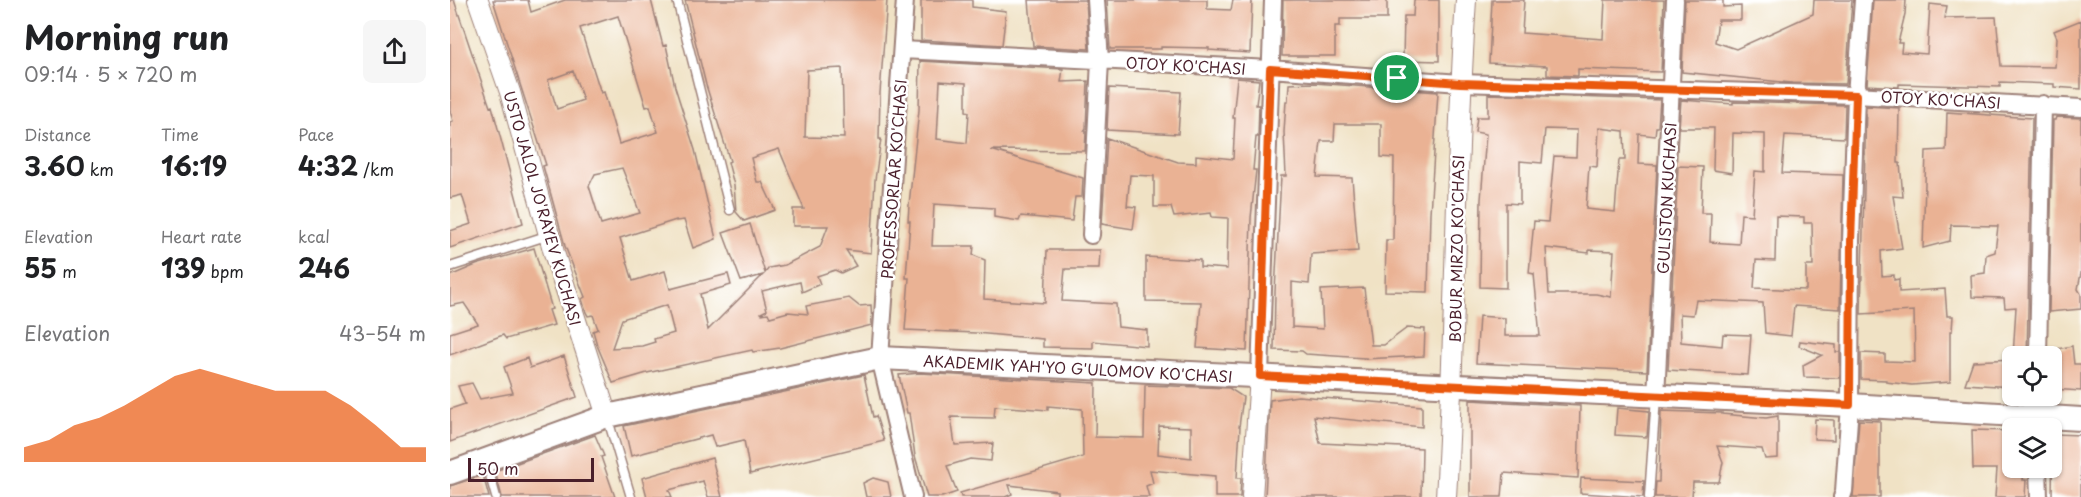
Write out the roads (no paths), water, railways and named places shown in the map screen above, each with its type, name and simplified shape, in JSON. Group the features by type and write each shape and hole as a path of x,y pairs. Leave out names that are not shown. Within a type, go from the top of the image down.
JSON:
{"main road":[{"name":"AKADEMIK YAH'YO G'ULOMOV KO'CHASI","path":"450,473 607,416 880,358 2037,414 2081,419"}],"street":[{"name":"USTO JALOL JO'RAYEV KUCHASI","path":"478,0 510,92 549,235 607,416"},
{"name":"PROFESSORLAR KO'CHASI","path":"905,0 880,358 913,497"},
{"path":"1091,235 1100,61 1096,0"},
{"path":"1252,497 1260,376 1273,0"},
{"name":"BOBUR MIRZO KO'CHASI","path":"1446,497 1453,386 1460,83 1466,0"},
{"name":"GULISTON KUCHASI","path":"1656,397 1675,0"},
{"path":"1842,497 1850,405 1851,242 1856,95 1863,0"},
{"name":"OTOY KO'CHASI","path":"902,50 1270,69 1460,83 1856,95 2043,104 2081,108"},
{"path":"2038,346 2043,104"},
{"path":"2038,478 2038,497"}],"lane":[{"path":"677,0 730,210"},
{"path":"450,267 549,235"},
{"path":"1649,497 1656,397"},
{"path":"607,416 632,497"},
{"path":"486,460 496,497"}]}
